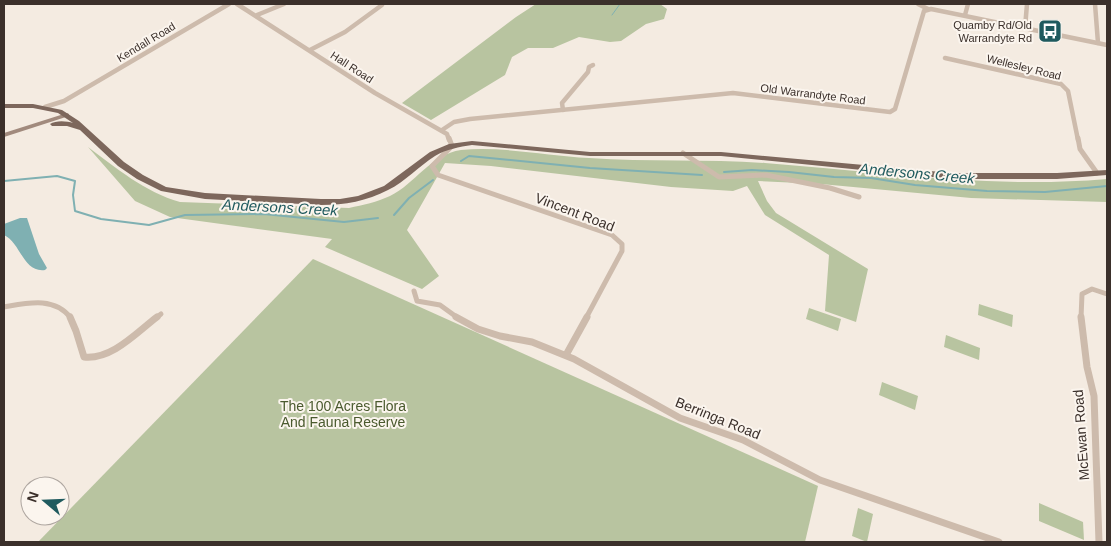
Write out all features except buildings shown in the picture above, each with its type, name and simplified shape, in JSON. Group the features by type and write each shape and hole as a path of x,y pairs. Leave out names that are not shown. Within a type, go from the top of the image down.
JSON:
{"main road":[{"path":"4,106 45,107 57,110 68,116 132,173 178,193 205,196 330,202 359,199 381,191 433,154 452,146 472,143 582,154 682,153 784,159 952,176 1107,174"},
{"path":"37,126 54,117 57,110"},
{"path":"54,124 68,116"},
{"path":"4,135 68,116"},
{"path":"26,129 54,124 74,125 94,140"}],"street":[{"name":"Kendall Road","path":"45,107 60,103 73,96 229,4"},
{"name":"Hall Road","path":"237,4 407,112 442,130"},
{"path":"257,15 284,4"},
{"path":"918,4 928,10 935,9 1107,45"},
{"path":"965,15 968,4"},
{"path":"1025,28 1027,4"},
{"path":"1095,4 1098,43"},
{"path":"310,50 345,32 383,5"},
{"name":"Old Warrandyte Road","path":"442,130 459,121 734,92 890,112 895,109 924,11 928,10"},
{"name":"Wellesley Road","path":"945,58 1052,81 1064,86 1068,91 1068,101 1080,149 1097,173"},
{"path":"563,110 562,103 588,72 589,66"},
{"name":"Kendall Road","path":"57,110 73,96"},
{"path":"442,130 447,134 452,146"},
{"name":"Vincent Road","path":"452,146 433,163 433,170 438,174 612,235 622,244 622,251 566,355"},
{"path":"682,153 719,177 766,175 859,196"},
{"name":"McEwan Road","path":"1099,542 1094,396 1087,367 1081,325 1082,294 1092,289 1107,294"},
{"name":"Berringa Road","path":"414,290 416,301 440,305 462,322 478,329 500,336 532,342 566,355 680,418 743,440 820,480 999,542"},
{"path":"4,306 34,302 51,304 60,308 69,315 84,357 93,359 112,350 162,314"}],"green space":[{"path":"536,4 660,4 667,9 664,19 646,24 621,41 610,42 579,37 553,48 528,48 512,57 505,75 431,120 402,103 516,17"},
{"path":"88,147 143,186 180,202 349,208 375,202 390,196 399,191 432,163 450,153 461,150 493,149 611,159 765,163 978,181 1063,182 1107,179 1107,202 971,198 821,184 758,181 767,201 776,213 868,269 856,322 825,311 829,255 765,215 747,186 733,191 671,187 491,166 445,163 407,230 439,276 422,289 325,247 332,239 170,217 135,201"},
{"name":"The 100 Acres Flora And Fauna Reserve","path":"313,259 818,486 805,542 38,542 54,526 70,526 70,509"},
{"path":"979,304 1013,315 1012,327 978,315"},
{"path":"809,308 841,319 838,331 806,319"},
{"path":"946,335 980,348 979,360 944,347"},
{"path":"882,382 918,396 915,410 879,395"},
{"path":"1039,503 1083,522 1084,540 1039,521"},
{"path":"858,508 873,514 867,542 852,536"}],"water":[{"path":"20,218 27,218 39,254 47,268 45,270 38,270 32,267 10,239 4,235 4,224"}],"waterway":[{"path":"612,15 620,4"},
{"name":"Andersons Creek","path":"461,161 469,156 590,168 702,175"},
{"name":"Andersons Creek","path":"724,172 752,170 789,172 834,177 871,178 915,185 987,191 1045,192 1107,186"},
{"name":"Andersons Creek","path":"4,181 57,176 75,181 73,195 75,211 101,219 149,225 185,215 264,214 344,222 378,218"},
{"name":"Andersons Creek","path":"394,215 409,198 433,180"}],"place":[{"name":"Quamby Rd/Old Warrandyte Rd","path":"1050,31"}]}
